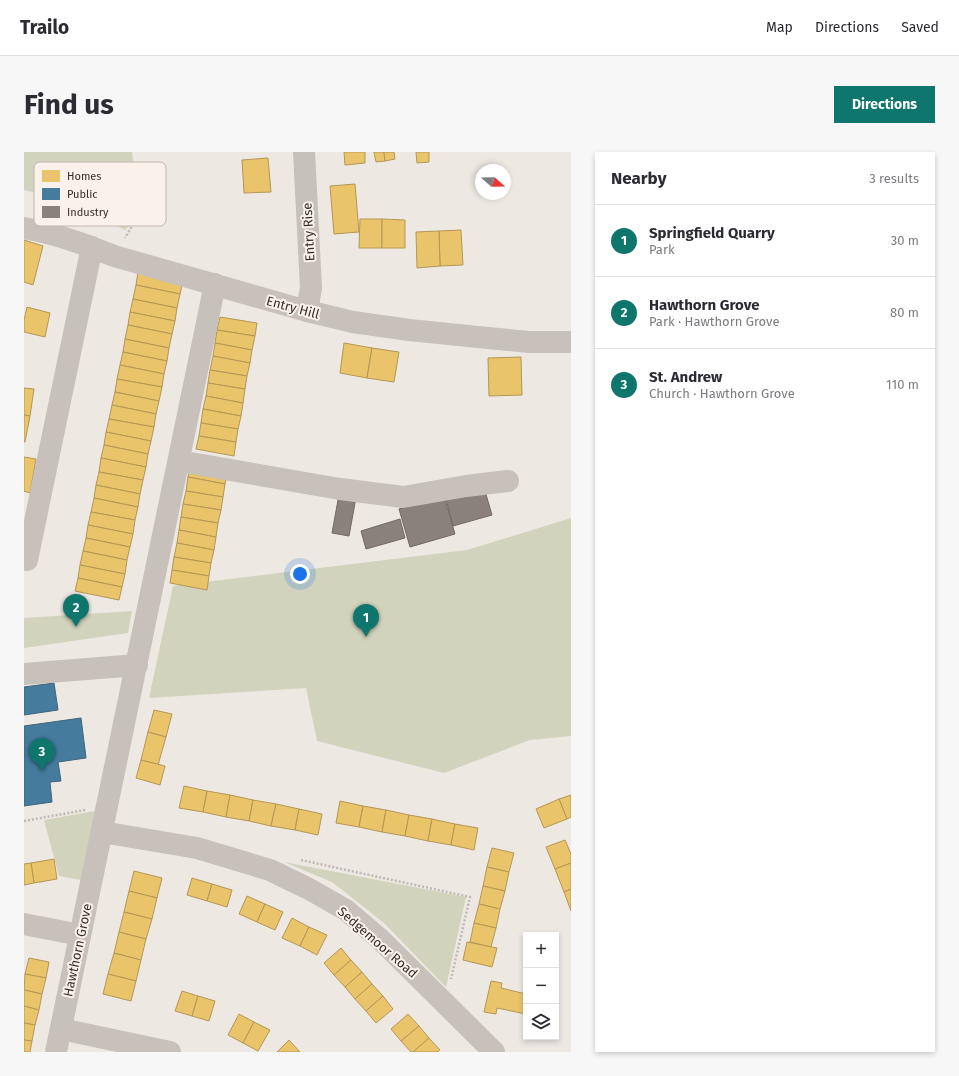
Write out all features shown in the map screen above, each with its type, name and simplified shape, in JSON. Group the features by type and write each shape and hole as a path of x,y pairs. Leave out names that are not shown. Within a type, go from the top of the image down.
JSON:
{"street":[{"name":"Entry Rise","path":"304,152 311,288 307,311"},
{"name":"Entry Hill","path":"24,228 48,232 114,256 307,311 353,322 409,330 529,342 571,342"},
{"path":"27,560 92,247"},
{"name":"Hawthorn Grove","path":"56,1052 215,284"},
{"path":"179,461 362,492 403,497 508,481"},
{"path":"24,674 137,665"},
{"name":"Sedgemoor Road","path":"102,832 197,848 270,870 309,889 346,910 446,1003 494,1052"},
{"path":"24,924 80,935"},
{"path":"61,1029 170,1052"}],"path":[{"path":"124,240 132,226"},
{"path":"24,821 107,806"},
{"path":"297,859 470,897 446,1003"}],"green space":[{"path":"24,152 132,152 133,162 34,162 34,192 24,190"},
{"path":"117,226 128,226 125,230"},
{"path":"571,518 571,736 530,740 444,773 317,741 306,688 149,698 173,586 467,550"},
{"path":"132,611 128,633 24,648 24,618"},
{"path":"95,811 81,880 59,876 44,820"},
{"path":"284,862 466,897 446,987 384,923 332,882"}],"building: Homes":[{"path":"344,152 365,152 365,163 345,165"},
{"path":"374,152 384,152 385,161 376,162"},
{"path":"384,152 394,152 395,159 385,161"},
{"path":"416,152 429,152 429,162 417,163"},
{"path":"268,158 271,192 244,193 242,160"},
{"path":"355,184 359,232 334,234 330,186"},
{"path":"360,219 382,219 382,248 359,248"},
{"path":"382,219 405,220 405,248 382,248"},
{"path":"461,230 463,265 440,266 439,231"},
{"path":"439,231 440,266 417,268 416,232"},
{"path":"24,240 43,246 33,285 24,282"},
{"path":"138,272 183,281 180,294 136,285"},
{"path":"136,285 180,294 177,308 133,299"},
{"path":"133,299 177,308 175,321 130,312"},
{"path":"27,307 50,313 45,337 24,332 24,320"},
{"path":"130,312 175,321 172,334 128,325"},
{"path":"220,317 257,323 255,336 217,330"},
{"path":"128,325 172,334 169,348 125,339"},
{"path":"217,330 255,336 252,350 215,343"},
{"path":"125,339 169,348 167,361 123,352"},
{"path":"215,343 252,350 250,363 213,356"},
{"path":"344,343 372,348 367,378 340,373"},
{"path":"372,348 399,352 394,382 367,378"},
{"path":"123,352 167,361 164,374 120,365"},
{"path":"213,356 250,363 247,376 210,370"},
{"path":"521,357 522,395 489,396 488,358"},
{"path":"120,365 164,374 162,387 117,379"},
{"path":"210,370 247,376 245,389 208,383"},
{"path":"117,379 162,387 159,401 115,392"},
{"path":"208,383 245,389 243,403 206,396"},
{"path":"24,388 34,389 30,416 24,415"},
{"path":"115,392 159,401 156,414 112,405"},
{"path":"206,396 243,403 241,416 203,409"},
{"path":"112,405 156,414 154,427 109,419"},
{"path":"203,409 241,416 238,429 201,423"},
{"path":"24,415 30,416 25,442 24,442"},
{"path":"109,419 154,427 151,441 106,432"},
{"path":"201,423 238,429 236,442 199,436"},
{"path":"106,432 151,441 148,454 104,445"},
{"path":"199,436 236,442 234,456 196,449"},
{"path":"104,445 148,454 146,467 101,458"},
{"path":"24,457 36,459 30,493 24,491"},
{"path":"101,458 146,467 143,480 99,472"},
{"path":"191,464 228,470 225,484 188,477"},
{"path":"99,472 143,480 140,494 96,485"},
{"path":"188,477 225,484 223,497 186,491"},
{"path":"96,485 140,494 138,507 94,498"},
{"path":"186,491 223,497 221,510 183,504"},
{"path":"94,498 138,507 135,520 91,512"},
{"path":"183,504 221,510 218,523 181,517"},
{"path":"91,512 135,520 133,534 88,525"},
{"path":"181,517 218,523 216,537 179,530"},
{"path":"88,525 133,534 130,547 86,538"},
{"path":"179,530 216,537 214,550 177,543"},
{"path":"86,538 130,547 127,560 83,551"},
{"path":"177,543 214,550 211,563 174,557"},
{"path":"83,551 127,560 125,574 80,565"},
{"path":"174,557 211,563 209,576 172,570"},
{"path":"80,565 125,574 122,587 78,578"},
{"path":"172,570 209,576 207,590 170,583"},
{"path":"78,578 122,587 119,600 75,591"},
{"path":"154,710 172,714 166,737 148,732"},
{"path":"148,732 166,737 158,765 141,760"},
{"path":"141,760 165,766 160,785 136,778"},
{"path":"184,786 207,791 203,812 179,808"},
{"path":"207,791 230,795 226,817 203,812"},
{"path":"230,795 253,800 249,821 226,817"},
{"path":"571,795 571,817 567,819 559,799"},
{"path":"559,799 567,819 544,828 536,809"},
{"path":"253,800 276,804 271,826 249,821"},
{"path":"340,801 363,806 359,827 336,823"},
{"path":"276,804 299,809 295,830 271,826"},
{"path":"363,806 386,810 382,832 359,827"},
{"path":"299,809 322,814 318,835 295,830"},
{"path":"386,810 409,815 405,836 382,832"},
{"path":"409,815 432,819 428,841 405,836"},
{"path":"432,819 455,824 451,845 428,841"},
{"path":"455,824 478,828 474,850 451,845"},
{"path":"565,840 571,854 571,863 555,869 546,847"},
{"path":"492,848 514,853 509,872 487,867"},
{"path":"54,859 57,879 34,883 31,863"},
{"path":"31,863 34,883 24,885 24,864"},
{"path":"571,863 571,889 564,892 555,869"},
{"path":"487,867 509,872 505,891 483,886"},
{"path":"134,871 162,878 157,898 129,891"},
{"path":"192,878 212,884 207,901 187,895"},
{"path":"212,884 232,890 227,907 207,901"},
{"path":"483,886 505,891 500,909 479,904"},
{"path":"571,889 571,911 564,892"},
{"path":"129,891 157,898 152,919 124,912"},
{"path":"247,896 265,904 257,922 239,914"},
{"path":"265,904 283,912 275,930 257,922"},
{"path":"479,904 500,909 496,928 474,923"},
{"path":"124,912 152,919 146,939 119,932"},
{"path":"292,918 309,927 300,946 282,938"},
{"path":"474,923 496,928 491,947 470,942"},
{"path":"309,927 327,935 317,955 300,946"},
{"path":"119,932 146,939 141,960 114,953"},
{"path":"467,942 497,948 492,967 463,960"},
{"path":"341,948 351,960 334,975 324,963"},
{"path":"114,953 141,960 136,981 108,974"},
{"path":"29,958 49,962 46,978 25,974"},
{"path":"351,960 362,972 345,987 334,975"},
{"path":"362,972 372,984 355,999 345,987"},
{"path":"25,974 46,978 42,994 24,990"},
{"path":"108,974 136,981 131,1001 103,994"},
{"path":"491,981 502,983 501,988 523,993 523,1013 497,1008 496,1014 484,1012"},
{"path":"372,984 383,996 366,1011 355,999"},
{"path":"24,990 42,994 39,1010 24,1006"},
{"path":"182,991 198,996 192,1016 175,1011"},
{"path":"198,996 215,1001 209,1021 192,1016"},
{"path":"383,996 393,1009 376,1023 366,1011"},
{"path":"24,1006 39,1010 35,1025 24,1023"},
{"path":"239,1014 254,1022 243,1043 228,1035"},
{"path":"408,1014 419,1026 401,1041 391,1029"},
{"path":"254,1022 270,1030 258,1051 243,1043"},
{"path":"24,1023 35,1025 32,1041 24,1040"},
{"path":"419,1026 429,1038 413,1052 411,1052 401,1041"},
{"path":"429,1038 440,1050 437,1052 413,1052"},
{"path":"24,1040 32,1041 30,1052 24,1052"},
{"path":"289,1040 300,1052 277,1052"}],"building: Public":[{"path":"54,683 58,710 24,715 24,687"},
{"path":"81,718 86,758 58,762 61,781 50,782 52,802 24,806 24,726"}],"building: Industry":[{"path":"483,484 492,515 453,526 445,495"},
{"path":"340,489 357,492 349,536 332,533"},
{"path":"444,496 455,534 410,547 399,509"},
{"path":"400,519 405,538 366,549 361,531"}],"place":[{"name":"Hawthorn Grove","path":"76,627"},
{"name":"Springfield Quarry","path":"366,637"},
{"name":"St. Andrew","path":"42,771"}]}
